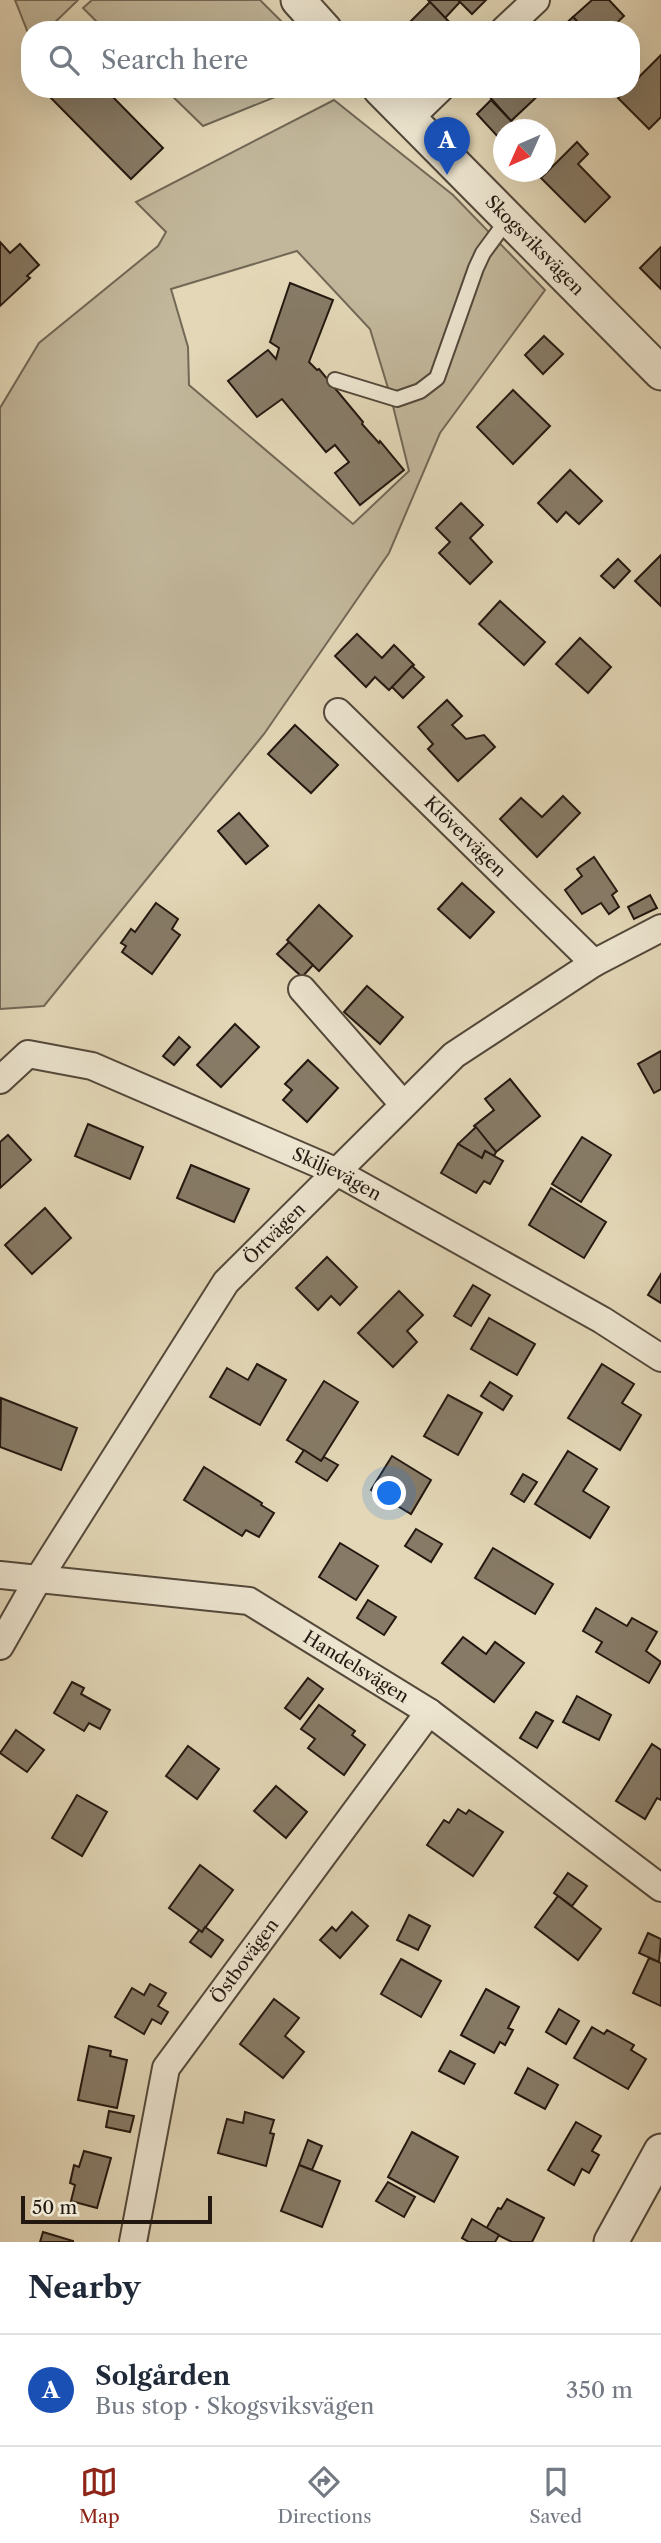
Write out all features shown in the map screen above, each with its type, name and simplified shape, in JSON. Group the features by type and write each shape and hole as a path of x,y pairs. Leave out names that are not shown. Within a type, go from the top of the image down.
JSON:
{"street":[{"path":"298,0 317,21"},
{"path":"514,21 536,0"},
{"name":"Skogsviksvägen","path":"388,98 661,373"},
{"path":"408,120 431,98"},
{"name":"Klövervägen","path":"338,712 594,963"},
{"name":"Örtvägen","path":"0,1646 37,1581 226,1282 454,1055 594,963 661,928"},
{"path":"302,989 403,1104"},
{"name":"Skiljevägen","path":"0,1080 27,1054 92,1066 335,1171 602,1320 661,1358"},
{"name":"Handelsvägen","path":"0,1575 37,1581 249,1601 429,1712 661,1888"},
{"name":"Östbovägen","path":"134,2242 166,2068 429,1712"},
{"path":"611,2242 661,2151"}],"lane":[{"path":"335,380 397,399 420,391 437,379 476,268 483,253 508,219"}],"shaded area":[{"path":"15,0 78,0 56,21 23,21"},
{"path":"92,0 260,0 281,21 96,21 83,8"},
{"path":"174,98 273,98 203,126"},
{"path":"334,100 453,195 545,290 440,433 389,553 264,734 44,1006 0,1009 0,408 39,343 158,246 166,232 136,202","holes":["297,251 370,329 409,471 353,524 189,385 188,347 171,289"]}],"building":[{"path":"428,0 458,0 460,2 445,18"},
{"path":"458,0 486,0 472,14"},
{"path":"592,0 609,0 624,16 619,21 577,21 573,17"},
{"path":"430,2 448,21 411,21"},
{"path":"661,55 661,117 649,129 618,98 640,98 640,76"},
{"path":"51,98 114,98 163,148 131,179"},
{"path":"491,98 536,98 513,119 509,119"},
{"path":"491,100 509,119 493,119 493,131 477,114"},
{"path":"577,142 588,154 578,164 610,197 585,222 545,182 556,182 556,163"},
{"path":"0,242 10,253 20,244 39,265 27,276 30,278 0,306"},
{"path":"661,247 661,289 640,268"},
{"path":"290,283 333,300 309,362 319,369 362,424 404,470 360,505 335,473 349,462 335,445 326,452 282,399 257,417 228,381 268,350 276,359 279,348 270,342"},
{"path":"544,336 563,354 543,374 525,355"},
{"path":"513,390 550,426 513,464 477,427"},
{"path":"570,470 602,501 579,524 566,512 557,522 538,503"},
{"path":"461,503 483,525 470,538 492,562 470,584 439,553 450,542 436,528"},
{"path":"661,555 661,606 635,581"},
{"path":"618,559 630,571 614,588 601,576"},
{"path":"500,601 545,642 524,665 479,624"},
{"path":"357,634 382,658 394,645 414,665 389,690 375,677 366,687 335,656"},
{"path":"580,638 611,667 588,693 556,664"},
{"path":"412,666 424,677 403,698 392,687"},
{"path":"447,700 462,716 452,725 466,739 484,735 495,747 458,781 428,749 433,744 418,727"},
{"path":"295,725 338,765 311,793 268,754"},
{"path":"563,796 580,813 537,857 500,819 521,798 542,817"},
{"path":"239,813 268,846 246,864 218,831"},
{"path":"594,857 617,891 612,895 619,907 609,914 601,903 582,914 565,890 582,876 577,869"},
{"path":"462,883 494,912 470,938 438,909"},
{"path":"650,895 657,908 634,919 628,907"},
{"path":"156,903 178,919 172,929 180,935 152,974 122,952 126,946 121,943 131,929 135,932"},
{"path":"319,905 352,936 319,971 287,940"},
{"path":"289,942 313,965 302,977 277,954"},
{"path":"367,986 403,1017 380,1044 344,1012"},
{"path":"235,1024 259,1047 221,1087 197,1065"},
{"path":"179,1037 190,1047 174,1065 163,1056"},
{"path":"661,1051 661,1089 654,1093 638,1064"},
{"path":"308,1060 338,1088 307,1122 283,1100 292,1090 285,1084"},
{"path":"510,1079 540,1116 496,1152 474,1126 494,1110 485,1099"},
{"path":"88,1124 143,1147 130,1179 75,1156"},
{"path":"476,1127 496,1152 494,1156 485,1151 482,1158 458,1144"},
{"path":"8,1135 31,1160 0,1188 0,1142"},
{"path":"582,1137 611,1155 581,1202 552,1184"},
{"path":"458,1144 482,1158 485,1151 503,1161 490,1184 484,1181 476,1193 441,1173"},
{"path":"191,1165 249,1189 234,1222 177,1198"},
{"path":"551,1188 606,1222 584,1258 529,1225"},
{"path":"45,1208 71,1238 32,1274 5,1245"},
{"path":"327,1257 357,1287 340,1305 331,1296 318,1310 296,1288"},
{"path":"661,1274 661,1303 648,1295"},
{"path":"473,1285 490,1295 471,1326 454,1316"},
{"path":"399,1291 423,1315 407,1331 417,1342 393,1367 358,1333"},
{"path":"489,1318 535,1344 517,1375 471,1349"},
{"path":"257,1364 286,1380 260,1425 210,1397 227,1368 248,1380"},
{"path":"602,1364 634,1384 622,1403 641,1415 620,1450 568,1418"},
{"path":"324,1381 358,1402 321,1461 287,1440"},
{"path":"490,1382 512,1396 503,1410 481,1396"},
{"path":"448,1395 482,1413 458,1455 424,1436"},
{"path":"1,1398 77,1428 61,1470 0,1447"},
{"path":"304,1450 321,1461 324,1457 338,1465 327,1481 296,1462"},
{"path":"568,1451 597,1469 583,1491 609,1507 590,1538 535,1504"},
{"path":"392,1456 431,1480 411,1514 371,1490"},
{"path":"204,1467 274,1513 259,1537 246,1530 242,1536 184,1500"},
{"path":"523,1474 537,1482 524,1502 511,1494"},
{"path":"416,1529 442,1544 431,1562 405,1546"},
{"path":"340,1543 378,1566 356,1600 319,1577"},
{"path":"493,1548 553,1584 535,1614 475,1578"},
{"path":"368,1600 396,1617 384,1635 357,1618"},
{"path":"596,1608 627,1626 632,1618 657,1632 646,1651 661,1662 649,1683 596,1652 602,1642 583,1631"},
{"path":"463,1637 486,1654 495,1642 524,1663 494,1702 442,1663"},
{"path":"308,1678 323,1689 300,1719 285,1708"},
{"path":"72,1682 84,1688 81,1694 110,1710 100,1729 89,1723 84,1731 54,1713"},
{"path":"577,1696 611,1715 599,1740 563,1722"},
{"path":"319,1705 355,1731 352,1735 365,1745 344,1775 308,1748 315,1739 301,1729"},
{"path":"536,1712 553,1721 537,1748 520,1738"},
{"path":"16,1730 44,1750 27,1772 0,1753"},
{"path":"652,1744 661,1750 661,1800 657,1798 645,1819 616,1801"},
{"path":"188,1746 219,1769 197,1799 166,1776"},
{"path":"276,1786 307,1812 286,1838 254,1811"},
{"path":"77,1795 107,1812 82,1856 52,1838"},
{"path":"458,1809 466,1814 469,1810 503,1832 473,1876 427,1845 444,1820 449,1823"},
{"path":"200,1865 233,1890 202,1932 169,1908"},
{"path":"568,1873 587,1886 572,1906 554,1893"},
{"path":"558,1896 601,1929 578,1960 535,1927"},
{"path":"352,1912 368,1926 340,1958 320,1940 332,1927 336,1931"},
{"path":"409,1915 430,1926 418,1950 397,1940"},
{"path":"205,1927 223,1940 211,1957 190,1942 199,1930 202,1932"},
{"path":"648,1933 661,1939 659,1962 639,1953"},
{"path":"649,1958 661,1963 661,2006 633,1993"},
{"path":"401,1959 441,1981 421,2017 381,1994"},
{"path":"150,1984 166,1993 158,2006 168,2012 161,2024 152,2019 144,2034 115,2017 132,1988 144,1995"},
{"path":"486,1989 519,2007 508,2028 513,2030 505,2045 500,2042 494,2053 461,2035"},
{"path":"274,1999 299,2018 285,2036 304,2052 283,2078 240,2044"},
{"path":"559,2009 579,2021 566,2044 546,2032"},
{"path":"592,2027 604,2034 607,2030 634,2045 631,2050 646,2059 628,2089 574,2058"},
{"path":"89,2046 111,2051 110,2056 127,2060 117,2108 78,2100"},
{"path":"450,2051 475,2064 464,2084 439,2071"},
{"path":"528,2068 558,2085 545,2109 515,2093"},
{"path":"109,2111 134,2116 130,2132 106,2127"},
{"path":"245,2112 274,2120 270,2133 274,2134 266,2166 218,2153 227,2119 243,2123"},
{"path":"576,2122 601,2136 592,2151 599,2155 589,2173 582,2169 574,2185 548,2170"},
{"path":"412,2132 458,2157 434,2202 388,2177"},
{"path":"308,2140 322,2146 312,2170 299,2165"},
{"path":"84,2151 111,2158 97,2208 71,2201 75,2185 70,2183 74,2165 79,2167"},
{"path":"299,2165 340,2181 322,2227 281,2211"},
{"path":"388,2182 415,2197 404,2217 376,2201"},
{"path":"507,2199 544,2218 532,2242 512,2242 486,2229 498,2208 501,2209"},
{"path":"472,2219 499,2235 495,2242 469,2242 462,2238"},
{"path":"43,2232 73,2241 73,2242 40,2242"}],"place":[{"name":"Solgården","path":"447,175"}]}
